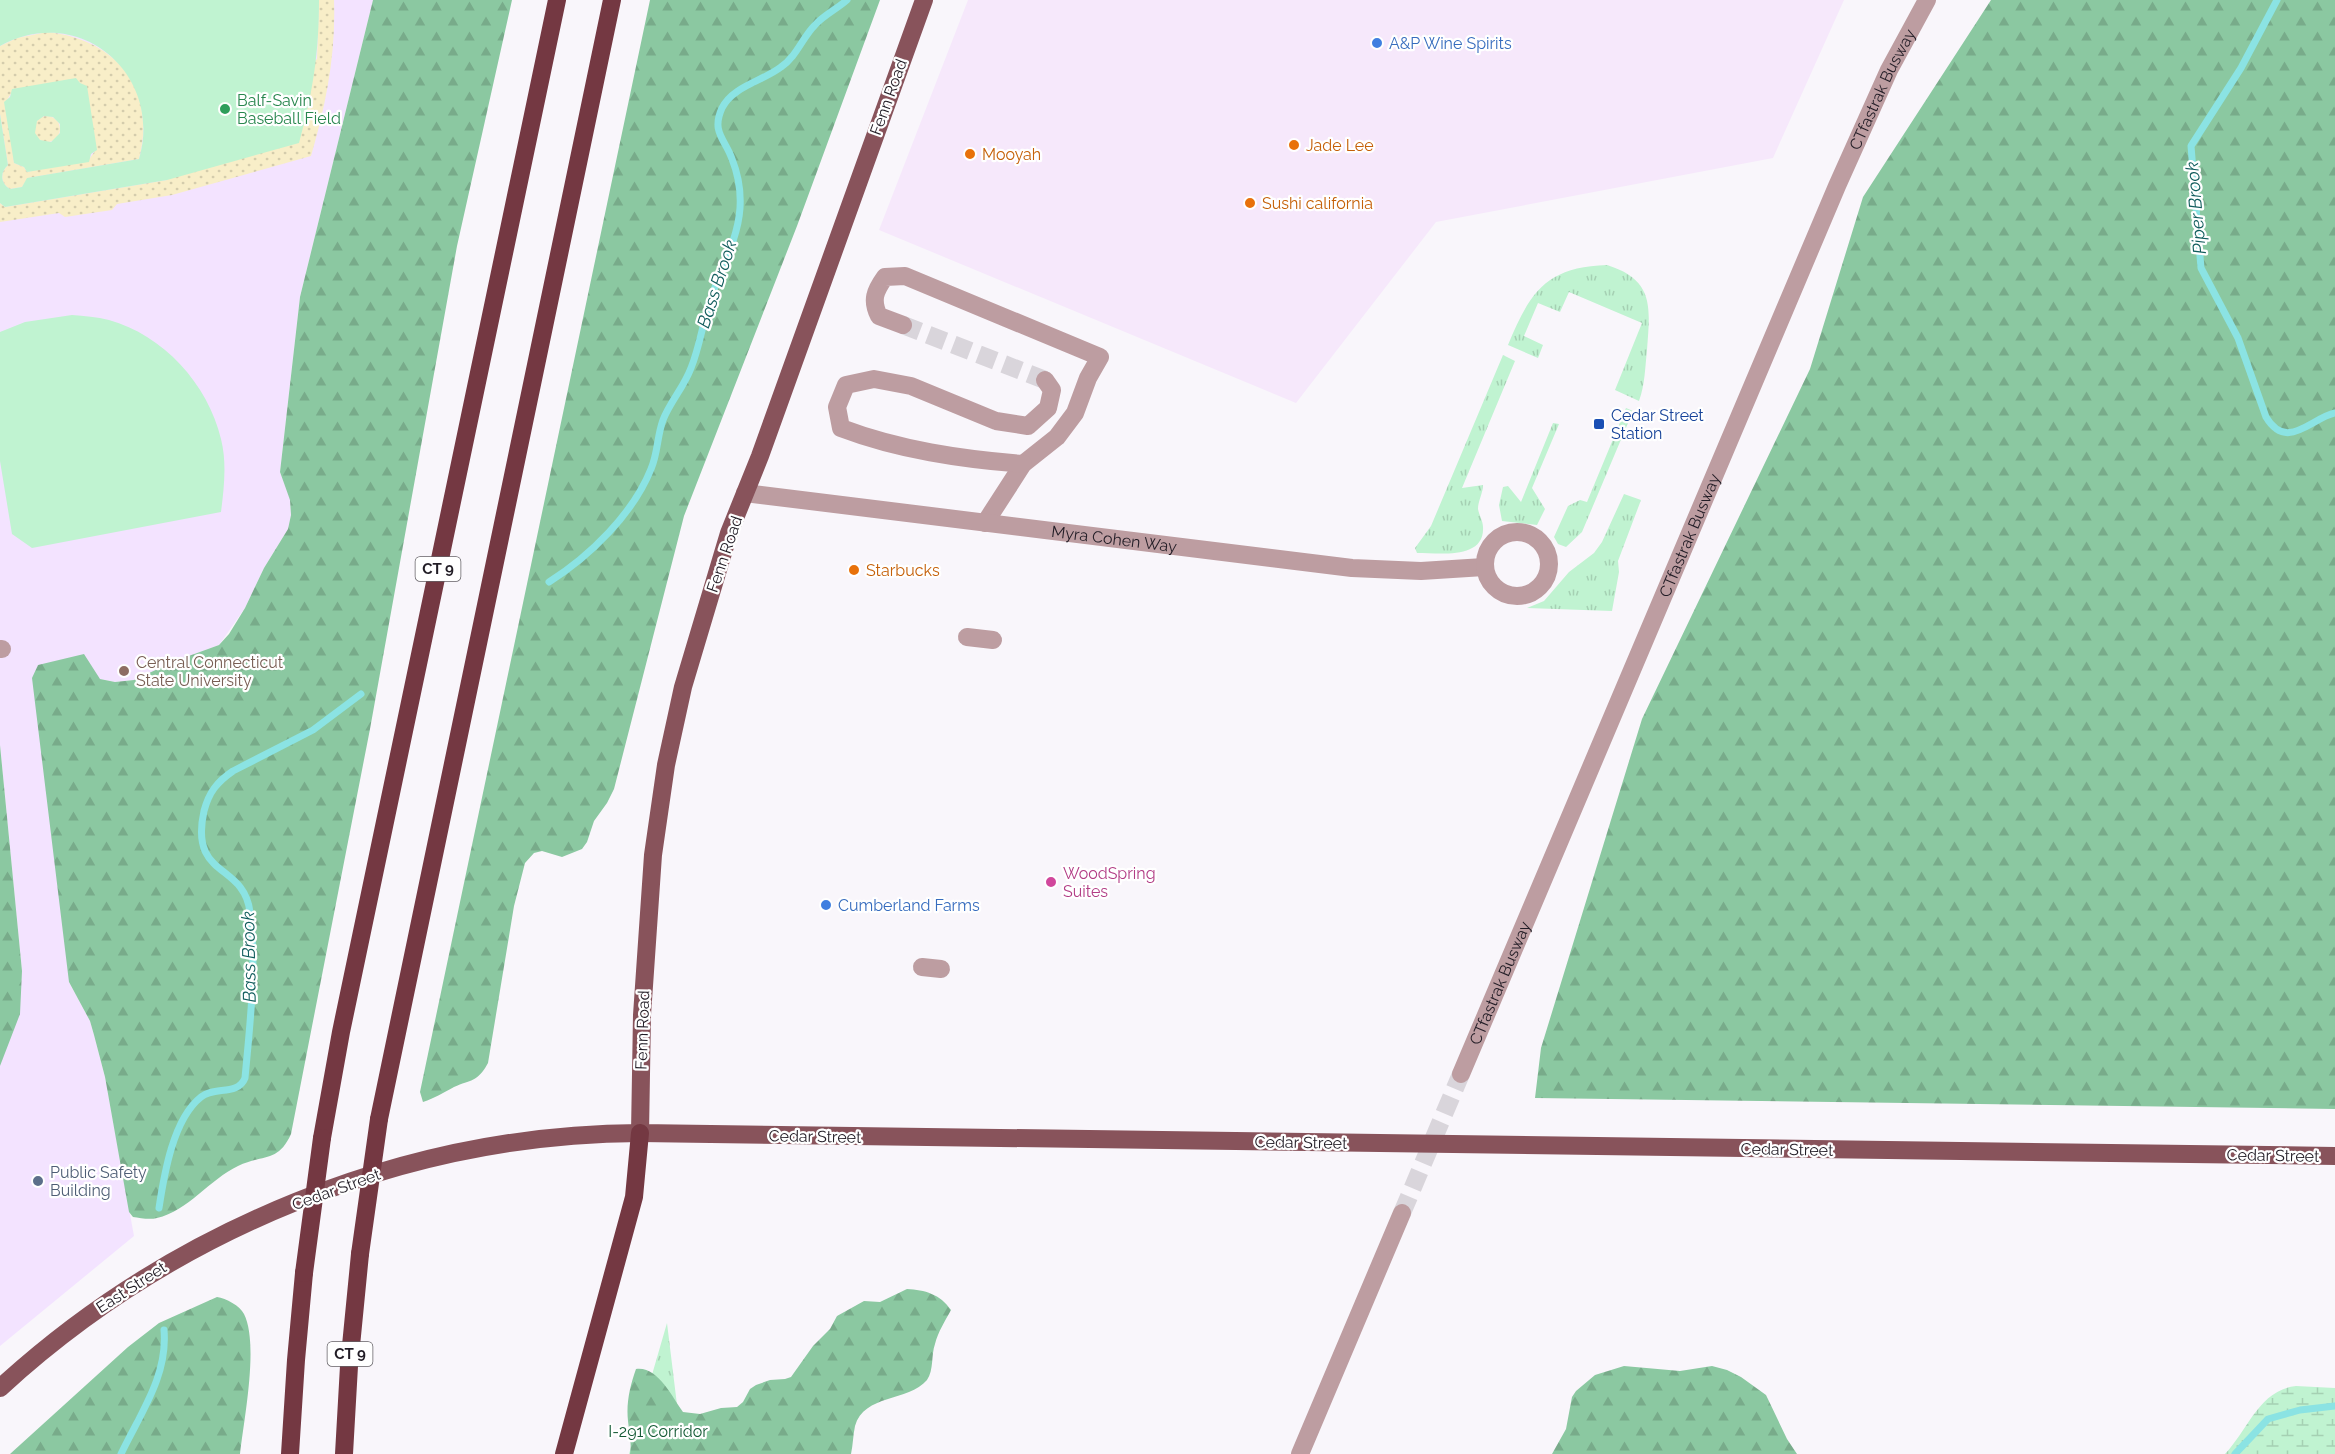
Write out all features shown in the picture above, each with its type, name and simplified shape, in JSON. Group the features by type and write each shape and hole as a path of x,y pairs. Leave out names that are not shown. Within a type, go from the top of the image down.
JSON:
{"highway":[{"name":"CT 9","path":"290,1454 304,1273 322,1138 346,1009 557,0"},
{"name":"CT 9","path":"344,1454 349,1366 360,1254 380,1119 612,0"},
{"path":"564,1454 634,1197 640,1133"}],"main road":[{"name":"Fenn Road","path":"640,1133 642,1016 653,855 663,786 690,662 726,543 924,0"},
{"name":"Cedar Street","path":"278,1210 387,1171 473,1149 567,1136 640,1133 2335,1156"},
{"name":"East Street","path":"0,1388 65,1332 135,1282 192,1249 278,1210"}],"street":[{"name":"CTfastrak Busway","path":"1461,1074 1837,186 1884,81 1927,0"},
{"path":"903,325 879,316 874,305 875,291 885,277 905,276 1100,357 1088,378 1075,413 1057,437 1023,464 985,523"},
{"path":"1023,464 923,451 865,437 841,428 837,407 846,385 874,379 911,386 996,421 1028,426 1048,408 1052,390 1045,380"},
{"name":"Myra Cohen Way","path":"745,494 1352,568 1421,571 1484,567"},
{"path":"967,638 993,640"},
{"path":"1300,1454 1402,1213"}],"shaded area":[{"name":"Central Connecticut State University","path":"0,0 373,0 300,297 280,472 290,499 291,515 288,529 264,568 245,608 219,645 175,661 134,680 115,682 100,679 69,982 90,1021 105,1077 134,1236 0,1346 0,1066 22,971 0,745"},
{"path":"968,0 1844,0 1773,158 1436,222 1296,403 879,230"}],"green space":[{"name":"Balf-Savin Baseball Field","path":"0,0 319,0 314,72 299,143 167,180 5,207 0,203 0,114 8,165 2,177 4,184 10,189 22,187 27,178 139,159 143,128 139,99 127,74 109,54 85,40 59,33 30,35 0,46"},
{"path":"373,0 512,0 457,246 370,729 291,1134 281,1150 238,1166 179,1209 154,1219 133,1217 129,1212 105,1077 94,1035 90,1021 69,982 32,678 38,665 84,654 100,679 115,682 134,680 175,661 219,645 229,634 245,608 264,568 288,529 291,515 290,500 280,472 300,297"},
{"path":"650,0 880,0 797,226 684,516 614,789 594,821 587,842 582,849 562,857 542,851 534,853 525,863 514,906 488,1063 473,1080 423,1102 420,1092"},
{"path":"1991,0 2335,0 2335,1109 1535,1098 1541,1048 1642,719 1810,369 1863,197"},
{"path":"76,78 87,86 97,150 91,154 89,162 27,172 24,167 14,163 4,102 10,97 12,89","holes":["44,116 53,117 60,124 60,133 51,142 40,140 35,133 37,121"]},
{"path":"1607,265 1623,271 1634,279 1642,287 1646,297 1649,321 1644,382 1639,401 1615,390 1642,323 1569,292 1560,312 1538,303 1524,336 1543,345 1538,358 1508,345 1524,310 1543,286 1569,271"},
{"path":"72,315 95,317 129,327 165,350 194,381 215,419 223,448 224,485 221,512 32,548 12,534 0,461 0,332 25,322"},
{"path":"1503,355 1515,361 1462,488 1483,485 1478,509 1483,525 1482,538 1469,550 1417,553 1415,548 1431,526"},
{"path":"1626,408 1633,411 1582,532 1566,547 1558,544 1554,537 1568,506 1580,500 1587,502"},
{"path":"1553,423 1559,424 1532,488 1545,509 1537,525 1502,521 1499,505 1503,487 1508,486 1521,502"},
{"path":"1624,494 1641,500 1618,561 1619,572 1612,611 1527,608 1544,601 1569,572 1594,553 1602,542"},
{"path":"0,745 22,971 20,1014 0,1066"},
{"path":"907,1289 932,1294 942,1300 951,1310 936,1340 929,1376 919,1387 867,1408 855,1426 851,1454 630,1454 628,1408 630,1388 636,1369 644,1369 658,1377 683,1412 700,1414 721,1408 737,1407 743,1402 750,1389 756,1385 791,1377 813,1346 830,1329 837,1316 864,1301 880,1302"},
{"path":"217,1297 239,1308 244,1314 248,1327 249,1382 240,1454 10,1454 128,1347 159,1323"},
{"name":"I-291 Corridor","path":"667,1323 683,1454 629,1454"},
{"path":"1624,1366 1680,1371 1712,1366 1741,1377 1766,1395 1787,1439 1797,1454 1552,1454 1566,1429 1572,1397 1576,1391 1595,1375"},
{"path":"2296,1386 2335,1388 2335,1454 2225,1454 2263,1403 2283,1389"}],"sand":[{"path":"319,0 334,0 332,60 311,156 172,195 117,204 112,210 65,217 59,213 0,222 0,203 5,207 167,180 317,59"},
{"path":"47,32 72,37 93,45 112,57 126,72 136,90 142,111 143,134 139,159 28,178 22,187 10,189 7,187 2,177 8,165 0,114 0,46 17,38","holes":["77,81 84,86 95,151 90,158 27,172 24,167 14,163 7,100 12,92"]},
{"path":"47,116 56,120 60,129 56,138 47,142 38,138 34,129 38,120"}],"waterway":[{"name":"Bass Brook","path":"549,582 595,547 622,518 633,502 653,463 663,420 685,382 694,360 711,298 739,220 739,189 736,171 718,129 722,108 733,94 787,63 815,25 847,0"},
{"name":"Piper Brook","path":"2277,0 2241,68 2191,146 2201,268 2238,338 2266,417 2274,427 2282,432 2291,432 2335,413"},
{"name":"Bass Brook","path":"159,1208 171,1148 183,1119 201,1097 212,1092 237,1087 245,1078 253,974 250,912 246,896 238,885 210,860 204,848 201,833 208,798 222,779 233,771 313,730 361,694"},
{"name":"Bass Brook","path":"121,1454 157,1379 162,1363 164,1330"},
{"name":"Piper Brook","path":"2235,1454 2268,1419 2300,1410 2335,1406"}],"tunnel":[{"path":"903,325 1045,380"},
{"path":"1402,1213 1461,1074"}],"place":[{"name":"A&P Wine Spirits","path":"1377,43"},
{"name":"Balf-Savin Baseball Field","path":"225,109"},
{"name":"Jade Lee","path":"1294,145"},
{"name":"Mooyah","path":"970,154"},
{"name":"Sushi california","path":"1250,203"},
{"name":"Cedar Street Station","path":"1599,424"},
{"name":"Starbucks","path":"854,570"},
{"name":"Central Connecticut State University","path":"124,671"},
{"name":"WoodSpring Suites","path":"1051,882"},
{"name":"Cumberland Farms","path":"826,905"},
{"name":"Public Safety Building","path":"38,1181"}]}
